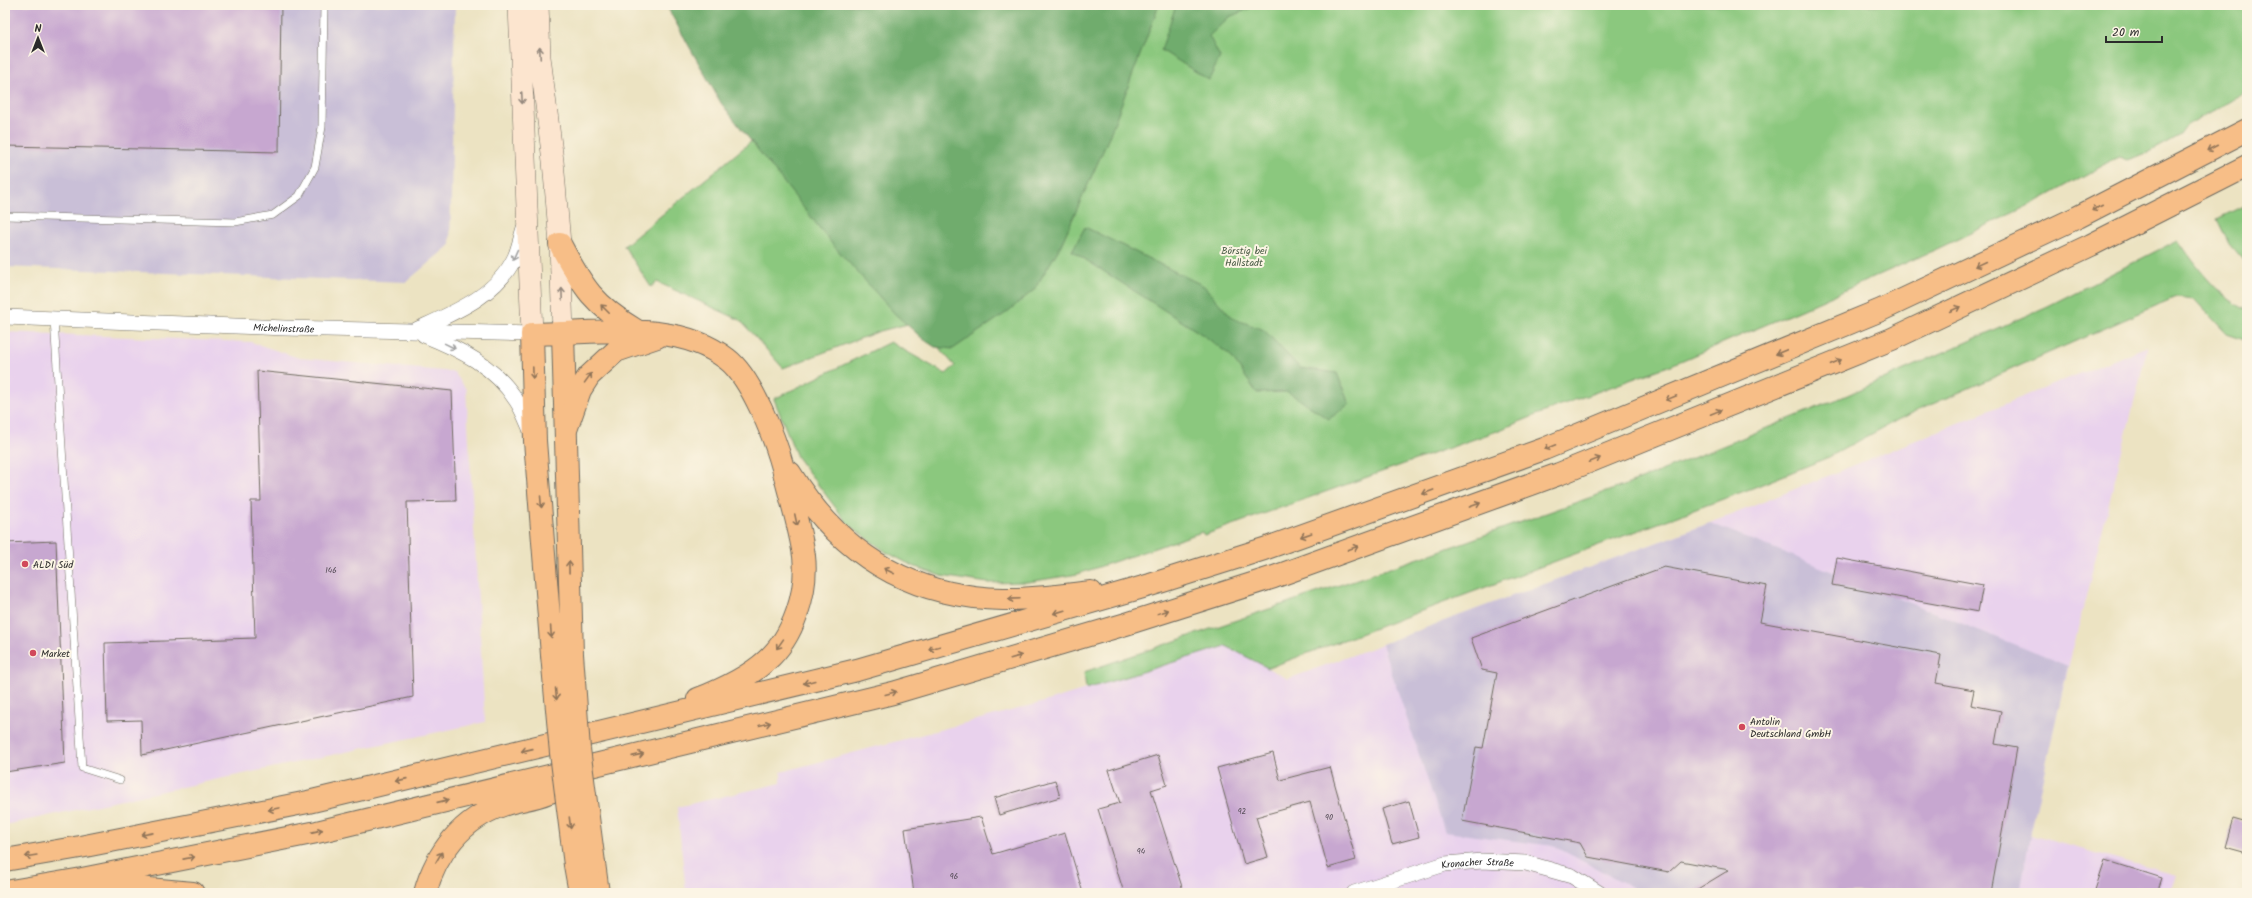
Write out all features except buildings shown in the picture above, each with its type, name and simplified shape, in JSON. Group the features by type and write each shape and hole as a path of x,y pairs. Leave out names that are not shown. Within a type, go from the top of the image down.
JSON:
{"main road":[{"path":"519,5 535,441 562,655 579,749 585,864 580,893"},
{"path":"538,5 540,57 553,161 560,244 567,426 562,655"},
{"path":"5,860 132,837 308,802 634,725 857,670 1150,585 1264,549 1537,452 1882,310 2078,218 2247,130"},
{"path":"5,892 69,881 316,832 893,693 1126,624 1274,577 1559,474 1726,408 1892,339 2091,245 2247,166"},
{"path":"560,244 585,289 609,314 637,331 689,339 708,347 728,359 740,373 752,392 779,455 801,492 824,521 840,537 886,570 915,583 954,594 1004,599 1150,585"},
{"name":"Michelinstraße","path":"532,334 637,331"},
{"path":"567,426 580,390 589,376 616,351 664,335"},
{"path":"634,725 709,695 744,677 767,661 790,630 801,595 805,575 804,556 779,455"},
{"path":"425,893 432,871 440,855 467,825 502,805 548,793 600,764"},
{"path":"585,864 598,893"},
{"path":"69,881 193,893"}],"street":[{"path":"414,331 478,299 497,282 515,258 527,218"},
{"name":"Michelinstraße","path":"5,317 532,334"},
{"path":"414,331 446,344 476,359 494,374 516,400 535,441"},
{"name":"Kronacher Straße","path":"1354,893 1445,864 1482,861 1526,863 1572,876 1599,893"}],"lane":[{"path":"5,216 235,222 273,215 299,196 315,167 322,127 324,5"},
{"path":"54,319 82,768 120,780"}],"shaded area":[{"path":"5,5 455,5 450,245 406,282 5,267"},
{"path":"5,332 251,342 299,358 454,372 466,389 485,722 5,825"},
{"path":"2148,346 2058,709 2030,835 2176,875 2169,893 686,893 677,807 781,783 781,772 1044,702 1226,646 1288,679 1731,515"},
{"name":"Antolin Deutschland GmbH","path":"1710,523 2068,666 2030,835 2020,893 1637,893 1632,887 1554,846 1445,832 1382,644"}],"green space":[{"path":"666,5 1159,5 1107,142 1060,247 1034,290 1006,313 953,349 935,347 923,339 895,314 833,245 721,103"},
{"name":"Börstig bei Hallstadt","path":"668,5 2247,5 2247,92 2187,125 2180,135 2147,153 2127,160 2119,157 2114,159 2038,201 1939,248 1803,309 1671,365 1561,405 1497,431 1204,535 1202,532 1078,574 1028,582 988,583 941,576 913,566 886,552 848,524 797,457 774,399 890,342 946,374 955,366 916,322 880,331 783,368 740,320 657,282 651,287 624,246 753,140"},
{"path":"1176,5 1258,5 1229,17 1209,36 1220,57 1209,80 1161,50"},
{"path":"2247,204 2247,265 2229,244 2217,219"},
{"path":"1085,227 1204,286 1232,318 1264,330 1300,368 1337,373 1349,404 1329,419 1288,392 1257,393 1230,355 1203,335 1072,251"},
{"path":"2178,240 2208,280 2226,297 2247,310 2247,341 2227,334 2194,299 2176,297 1903,417 1829,457 1750,489 1268,668 1226,646 1086,689 1084,672 1428,555 1634,482 1843,397 2048,306"}],"place":[{"name":"ALDI Süd","path":"25,564"},
{"name":"Market","path":"33,653"},
{"name":"Antolin Deutschland GmbH","path":"1742,727"}]}
